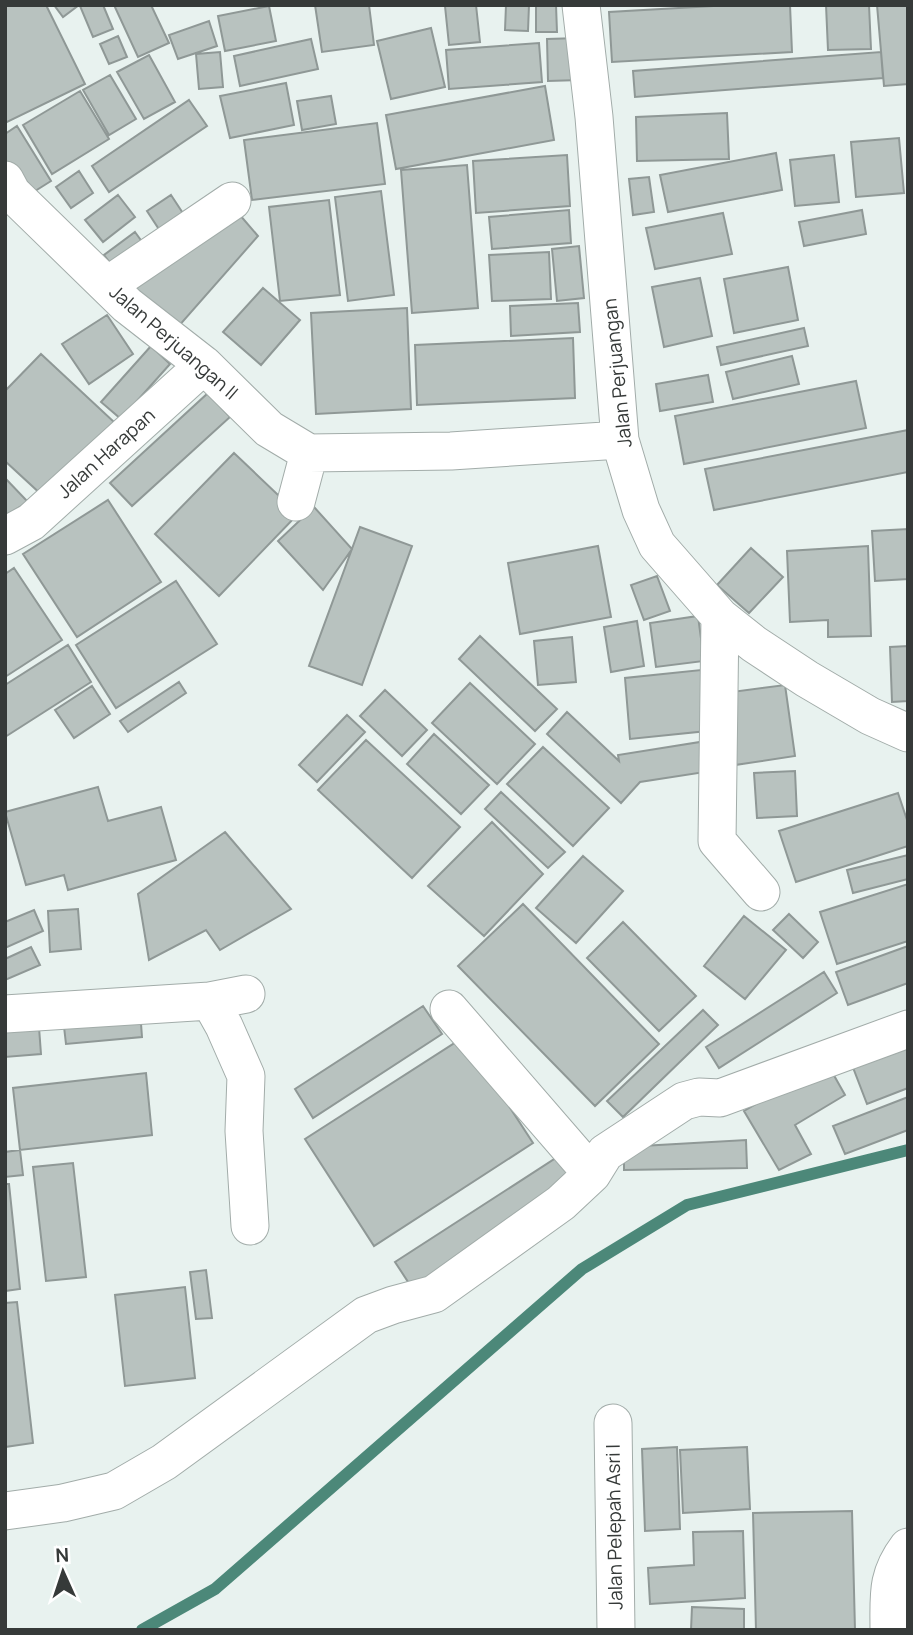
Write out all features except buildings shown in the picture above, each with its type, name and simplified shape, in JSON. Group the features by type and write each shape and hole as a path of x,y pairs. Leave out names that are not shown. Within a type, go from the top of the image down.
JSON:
{"street":[{"name":"Jalan Perjuangan","path":"581,5 594,117 620,440 640,510 657,545 720,617 754,644 807,679 870,716 908,733"},
{"name":"Jalan Perjuangan II","path":"8,193 127,305 204,365 269,429 309,453"},
{"path":"108,285 232,201"},
{"name":"Jalan Harapan","path":"5,537 31,522 204,365"},
{"path":"296,502 309,453 451,451 620,440"},
{"path":"720,617 717,841 761,892"},
{"path":"5,1014 210,1001 246,994"},
{"path":"210,1001 225,1026 246,1076 244,1131 250,1226"},
{"path":"449,1009 592,1174"},
{"path":"5,1511 63,1503 114,1491 164,1462 366,1315 434,1294 561,1203 592,1174 605,1153 684,1101 699,1097 720,1098 908,1029"},
{"name":"Jalan Pelepah Asri I","path":"613,1423 615,1630"},
{"path":"889,1630 888,1585 896,1563 908,1546"}],"waterway":[{"path":"142,1630 215,1589 582,1269 687,1205 908,1150"}]}
